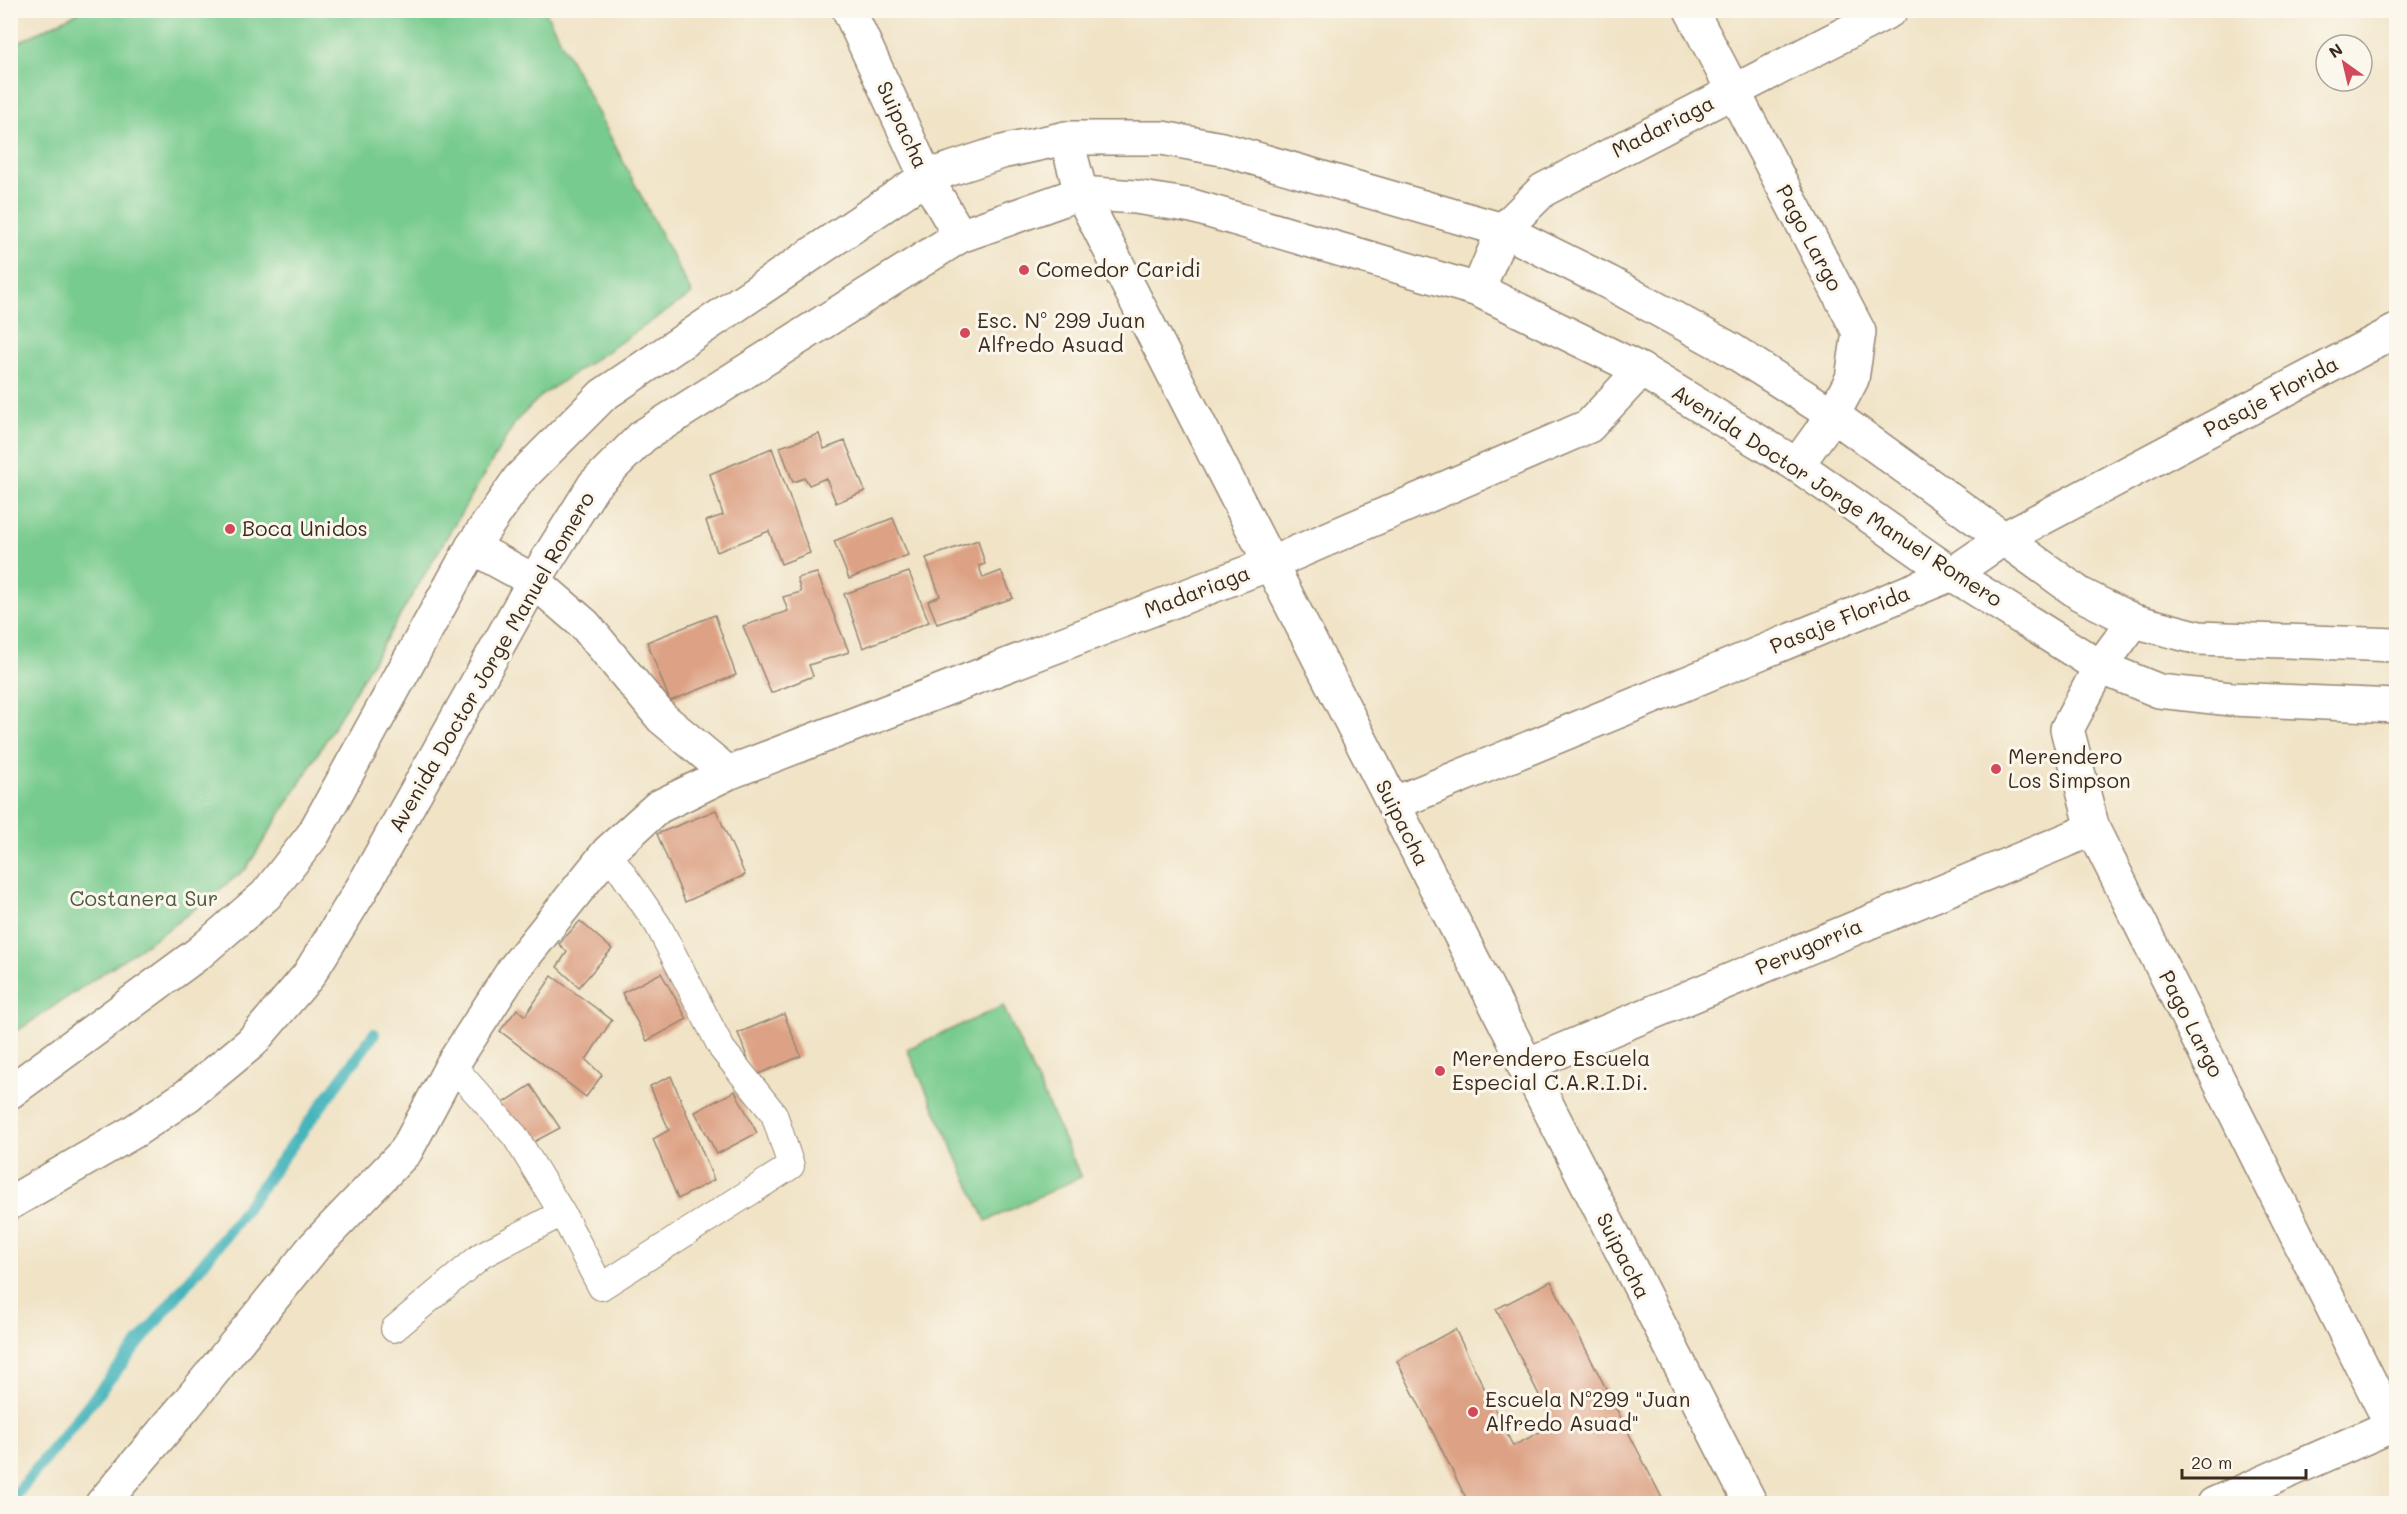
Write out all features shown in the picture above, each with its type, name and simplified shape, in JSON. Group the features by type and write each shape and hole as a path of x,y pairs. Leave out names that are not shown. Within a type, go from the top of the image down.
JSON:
{"street":[{"name":"Suipacha","path":"849,10 926,177 960,236"},
{"name":"Pago Largo","path":"1691,10 1859,332 1852,379 1833,415 1797,465"},
{"name":"Madariaga","path":"1478,290 1503,230 1543,190 1891,10"},
{"name":"Suipacha","path":"1066,138 1081,193 1272,563 1524,1066 1751,1503"},
{"path":"10,1092 199,953 266,895 313,835 472,547 519,479 603,395 926,177 1002,152 1066,138 1162,138 1222,149 1503,230 1608,282 1730,349 1833,415 2080,594 2134,621 2199,638 2397,645"},
{"name":"Avenida Doctor Jorge Manuel Romero","path":"10,1203 134,1132 188,1095 251,1043 308,976 361,890 534,581 594,485 643,436 960,236 1081,193 1135,197 1192,206 1478,290 1641,370 1797,465 1952,574 2100,667 2158,691 2231,699 2397,706"},
{"name":"Pasaje Florida","path":"1393,804 1952,574 2003,539 2397,331"},
{"name":"Madariaga","path":"102,1503 187,1404 314,1247 406,1151 452,1065 514,969 608,852 658,807 728,773 1272,563 1589,426 1641,370"},
{"path":"472,547 534,581 585,625 662,718 728,773"},
{"name":"Pago Largo","path":"2134,621 2100,667 2067,729 2093,829 2395,1425"},
{"name":"Perugorría","path":"1524,1066 2093,829"},
{"path":"2214,1503 2395,1425"}],"lane":[{"path":"452,1065 515,1136 562,1213 602,1287 791,1166 774,1114 722,1049 658,925 608,852"},
{"path":"394,1329 482,1255 562,1213"}],"green space":[{"name":"Boca Unidos","path":"81,11 545,11 692,294 542,395 516,421 308,770 246,869 170,928 11,1035 11,46"},
{"path":"1003,1006 1081,1177 986,1221 907,1049"}],"building":[{"path":"819,434 824,449 845,441 865,491 836,503 826,478 809,485 805,478 793,482 780,447"},
{"path":"772,448 810,553 781,564 769,531 717,552 706,521 723,515 710,474"},
{"path":"893,518 908,555 849,579 834,541"},
{"path":"978,540 985,564 979,566 983,578 1001,571 1013,598 937,624 928,601 940,596 926,558"},
{"path":"909,572 929,622 863,648 844,594"},
{"path":"817,573 849,652 809,665 813,676 771,693 743,626 788,611 783,597 801,592 797,578"},
{"path":"715,615 736,675 670,701 647,642"},
{"path":"716,810 745,875 685,902 657,834"},
{"path":"580,921 612,949 579,987 557,967 567,952 559,944"},
{"path":"661,973 687,1019 647,1041 622,993"},
{"path":"552,976 612,1020 586,1060 602,1075 586,1097 500,1031 517,1009 525,1016"},
{"path":"784,1014 801,1056 754,1076 738,1033"},
{"path":"671,1076 714,1180 678,1199 653,1139 669,1130 650,1086"},
{"path":"531,1085 560,1128 526,1146 499,1106"},
{"path":"735,1091 757,1133 717,1154 695,1112"},
{"name":"Escuela Nº299 \"Juan Alfredo Asuad\"","path":"1551,1281 1665,1504 1469,1504 1397,1361 1455,1329 1513,1446 1554,1425 1496,1309"}],"waterway":[{"path":"10,1502 226,1235 374,1034"}],"place":[{"name":"Comedor Caridi","path":"1024,270"},
{"name":"Esc. Nº 299 Juan Alfredo Asuad","path":"965,333"},
{"name":"Boca Unidos","path":"230,529"},
{"name":"Merendero Los Simpson","path":"1996,769"},
{"name":"Merendero Escuela Especial C.A.R.I.Di.","path":"1440,1071"},
{"name":"Escuela Nº299 \"Juan Alfredo Asuad\"","path":"1473,1412"}],"park label":[{"name":"Costanera Sur","path":"144,899"}]}
